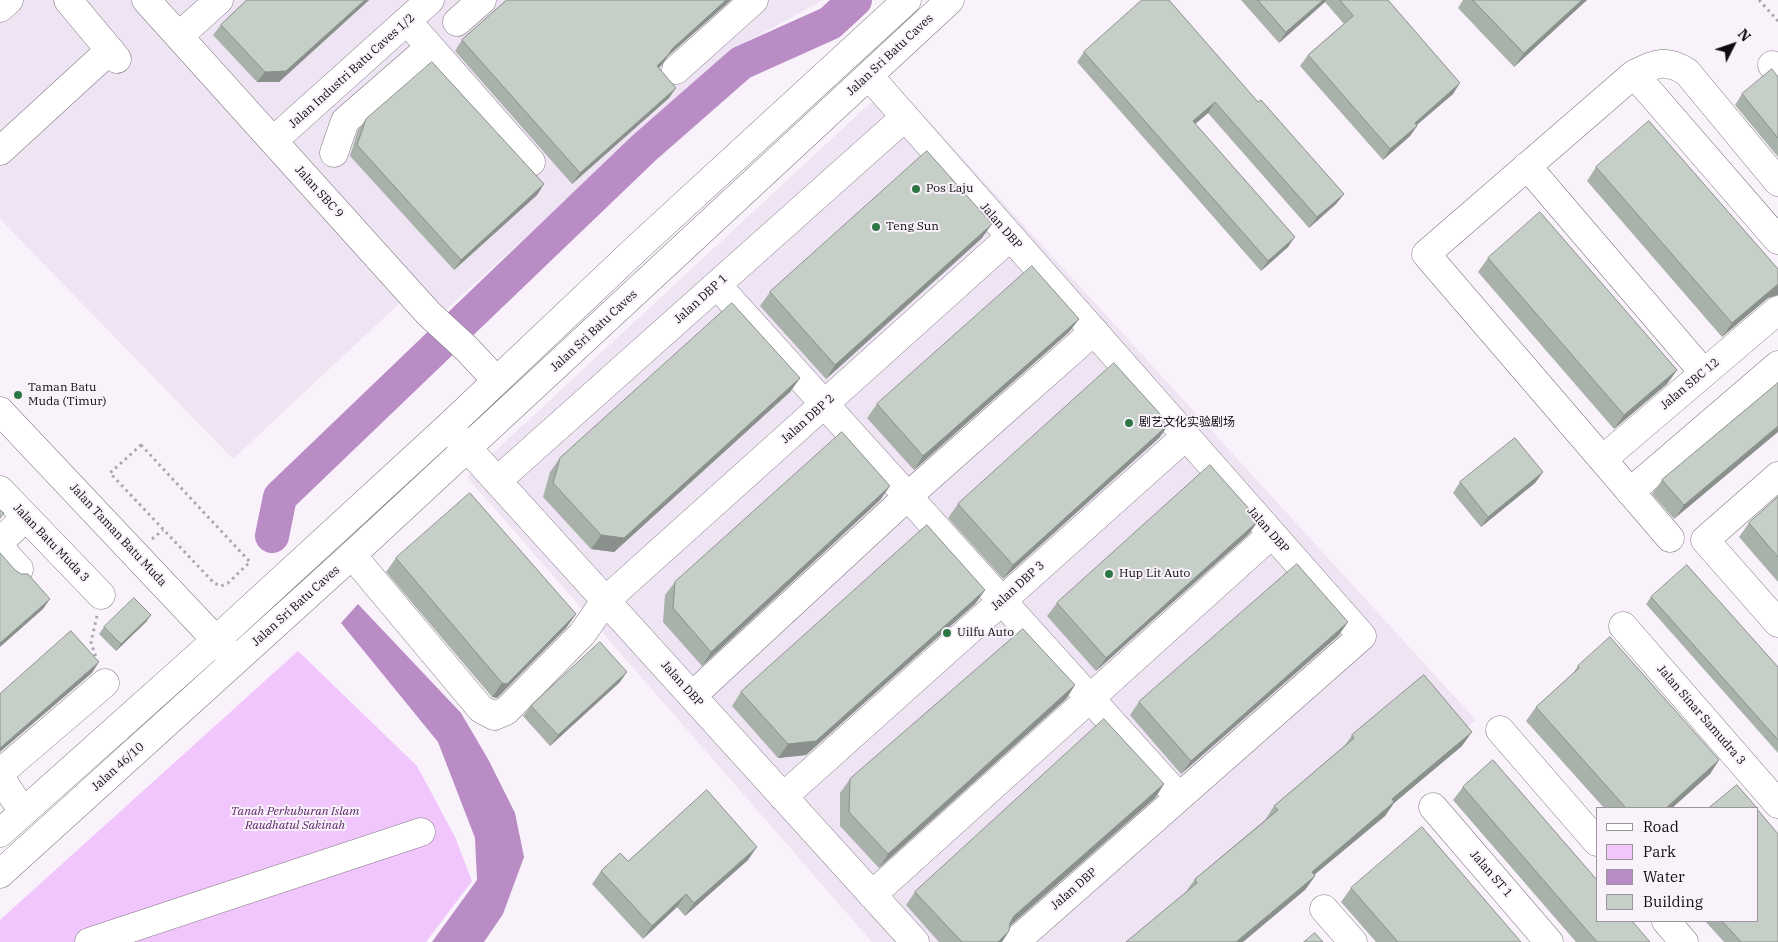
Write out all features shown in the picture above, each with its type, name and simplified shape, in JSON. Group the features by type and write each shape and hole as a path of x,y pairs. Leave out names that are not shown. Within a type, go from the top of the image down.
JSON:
{"street":[{"path":"0,8 9,0"},
{"path":"0,151 114,55 68,0"},
{"name":"Jalan SBC 9","path":"146,0 429,314 466,348 496,380"},
{"path":"179,36 219,0"},
{"name":"Jalan Industri Batu Caves 1/2","path":"273,141 430,0"},
{"path":"457,22 481,0"},
{"path":"676,70 754,0"},
{"path":"0,833 216,640 448,427 496,380 907,0"},
{"name":"Jalan Sri Batu Caves","path":"236,660 352,555 950,0"},
{"path":"407,21 531,162"},
{"path":"334,154 345,122 430,47"},
{"path":"1670,538 1426,254 1634,74 1656,63 1669,64 1687,72 1778,182"},
{"path":"1634,74 1778,240"},
{"name":"Jalan DBP","path":"869,76 1362,636 1014,942"},
{"path":"322,97 345,122"},
{"name":"Jalan DBP 1","path":"497,482 905,117"},
{"path":"1527,166 1704,373"},
{"name":"Jalan DBP 2","path":"352,555 481,709 494,716 506,711 582,634 606,601 1010,237"},
{"path":"717,286 1179,797"},
{"name":"Jalan SBC 12","path":"1603,459 1778,310"},
{"path":"692,696 907,497 1094,331"},
{"path":"1630,492 1778,365"},
{"name":"Jalan Taman Batu Muda","path":"0,411 236,660"},
{"name":"Jalan DBP","path":"448,427 915,942"},
{"name":"Jalan DBP 3","path":"783,797 1186,436"},
{"path":"1778,476 1705,540 1778,623"},
{"name":"Jalan Batu Muda 3","path":"0,490 101,596"},
{"path":"0,542 26,517"},
{"path":"872,895 1272,534"},
{"path":"0,548 19,569"},
{"name":"Jalan Sinar Samudra 3","path":"1623,626 1778,804"},
{"name":"Jalan 46/10","path":"0,874 236,660"},
{"path":"23,812 2,780 1,772 105,683"},
{"path":"1500,730 1596,841"},
{"name":"Jalan ST 1","path":"1433,807 1549,942"},
{"path":"89,942 420,832"},
{"path":"1324,909 1353,942"},
{"path":"1667,922 1684,942"}],"path":[{"path":"1759,0 1778,22"},
{"path":"141,445 250,562 228,583 221,586 214,583 110,473 141,445"},
{"path":"101,596 91,642 105,683"}],"shaded area":[{"path":"0,0 823,0 728,52 427,327 402,301 233,459 0,219"},
{"path":"893,82 1476,720 1221,942 872,942 467,477"}],"green space":[{"name":"Tanah Perkuburan Islam Raudhatul Sakinah","path":"298,651 417,766 455,837 472,881 426,942 0,942 0,920"}],"water":[{"path":"358,604 461,713 488,759 515,813 524,857 503,914 484,942 432,942 477,880 475,838 438,742 341,623"}],"building":[{"path":"247,0 365,0 286,71 265,72 221,25"},
{"path":"507,0 726,0 673,48 657,66 676,88 580,173 462,40"},
{"path":"1142,0 1169,0 1258,102 1261,100 1344,194 1317,217 1215,102 1193,121 1295,237 1268,261 1084,52"},
{"path":"1258,0 1323,0 1286,32"},
{"path":"1340,0 1388,0 1460,83 1415,123 1417,126 1390,149 1308,55 1353,16"},
{"path":"1473,0 1582,0 1524,53"},
{"path":"432,62 544,184 461,260 357,145 366,119"},
{"path":"1772,69 1778,77 1778,138 1742,94"},
{"path":"1649,121 1778,269 1778,284 1732,323 1596,167"},
{"path":"927,151 992,224 835,365 770,292"},
{"path":"1540,212 1677,370 1624,415 1488,258"},
{"path":"1032,266 1079,319 923,456 877,404"},
{"path":"732,303 800,378 624,538 601,535 553,483 560,458"},
{"path":"1114,363 1169,424 1013,565 958,504"},
{"path":"1778,383 1778,426 1684,505 1662,480"},
{"path":"842,432 890,486 711,652 673,608 675,582"},
{"path":"1515,438 1543,472 1488,517 1460,482"},
{"path":"1210,465 1259,520 1106,658 1057,603"},
{"path":"470,493 576,614 507,684 502,683 396,558"},
{"path":"1778,497 1778,557 1749,523"},
{"path":"0,510 4,513 0,518"},
{"path":"927,525 985,590 816,741 788,744 741,692"},
{"path":"0,553 15,570 21,574 28,574 50,599 0,643"},
{"path":"1297,564 1348,622 1191,761 1139,702"},
{"path":"1687,565 1778,667 1778,740 1651,597"},
{"path":"134,598 151,615 121,644 104,627"},
{"path":"1023,629 1075,685 888,854 849,812 850,779"},
{"path":"71,631 99,662 0,748 0,694"},
{"path":"1610,637 1719,760 1667,807 1625,807 1536,707 1579,668 1578,666"},
{"path":"600,642 627,672 558,735 531,706"},
{"path":"1424,675 1472,732 1392,799 1394,802 1312,872 1315,876 1236,942 1126,942 1197,883 1195,879 1278,810 1274,806 1354,738 1352,735"},
{"path":"1104,719 1164,784 1014,916 1010,923 1009,931 998,942 962,942 915,892"},
{"path":"1493,760 1596,879 1596,922 1633,922 1650,942 1597,942 1463,787"},
{"path":"1737,785 1756,807 1710,807"},
{"path":"707,790 757,847 694,903 686,894 652,926 601,871 620,853 628,861"},
{"path":"1758,810 1778,834 1778,942 1741,942 1723,922 1758,922"},
{"path":"1422,827 1521,942 1398,942 1351,888"},
{"path":"1315,933 1323,942 1304,942"}],"waterway":[{"path":"272,536 280,497 644,148 741,63 830,23 855,0"}],"place":[{"name":"Pos Laju","path":"916,189"},
{"name":"Teng Sun","path":"876,227"},
{"name":"Taman Batu Muda (Timur)","path":"18,395"},
{"name":"剧艺文化实验剧场","path":"1129,423"},
{"name":"Hup Lit Auto","path":"1109,574"},
{"name":"Uilfu Auto","path":"947,633"}]}
